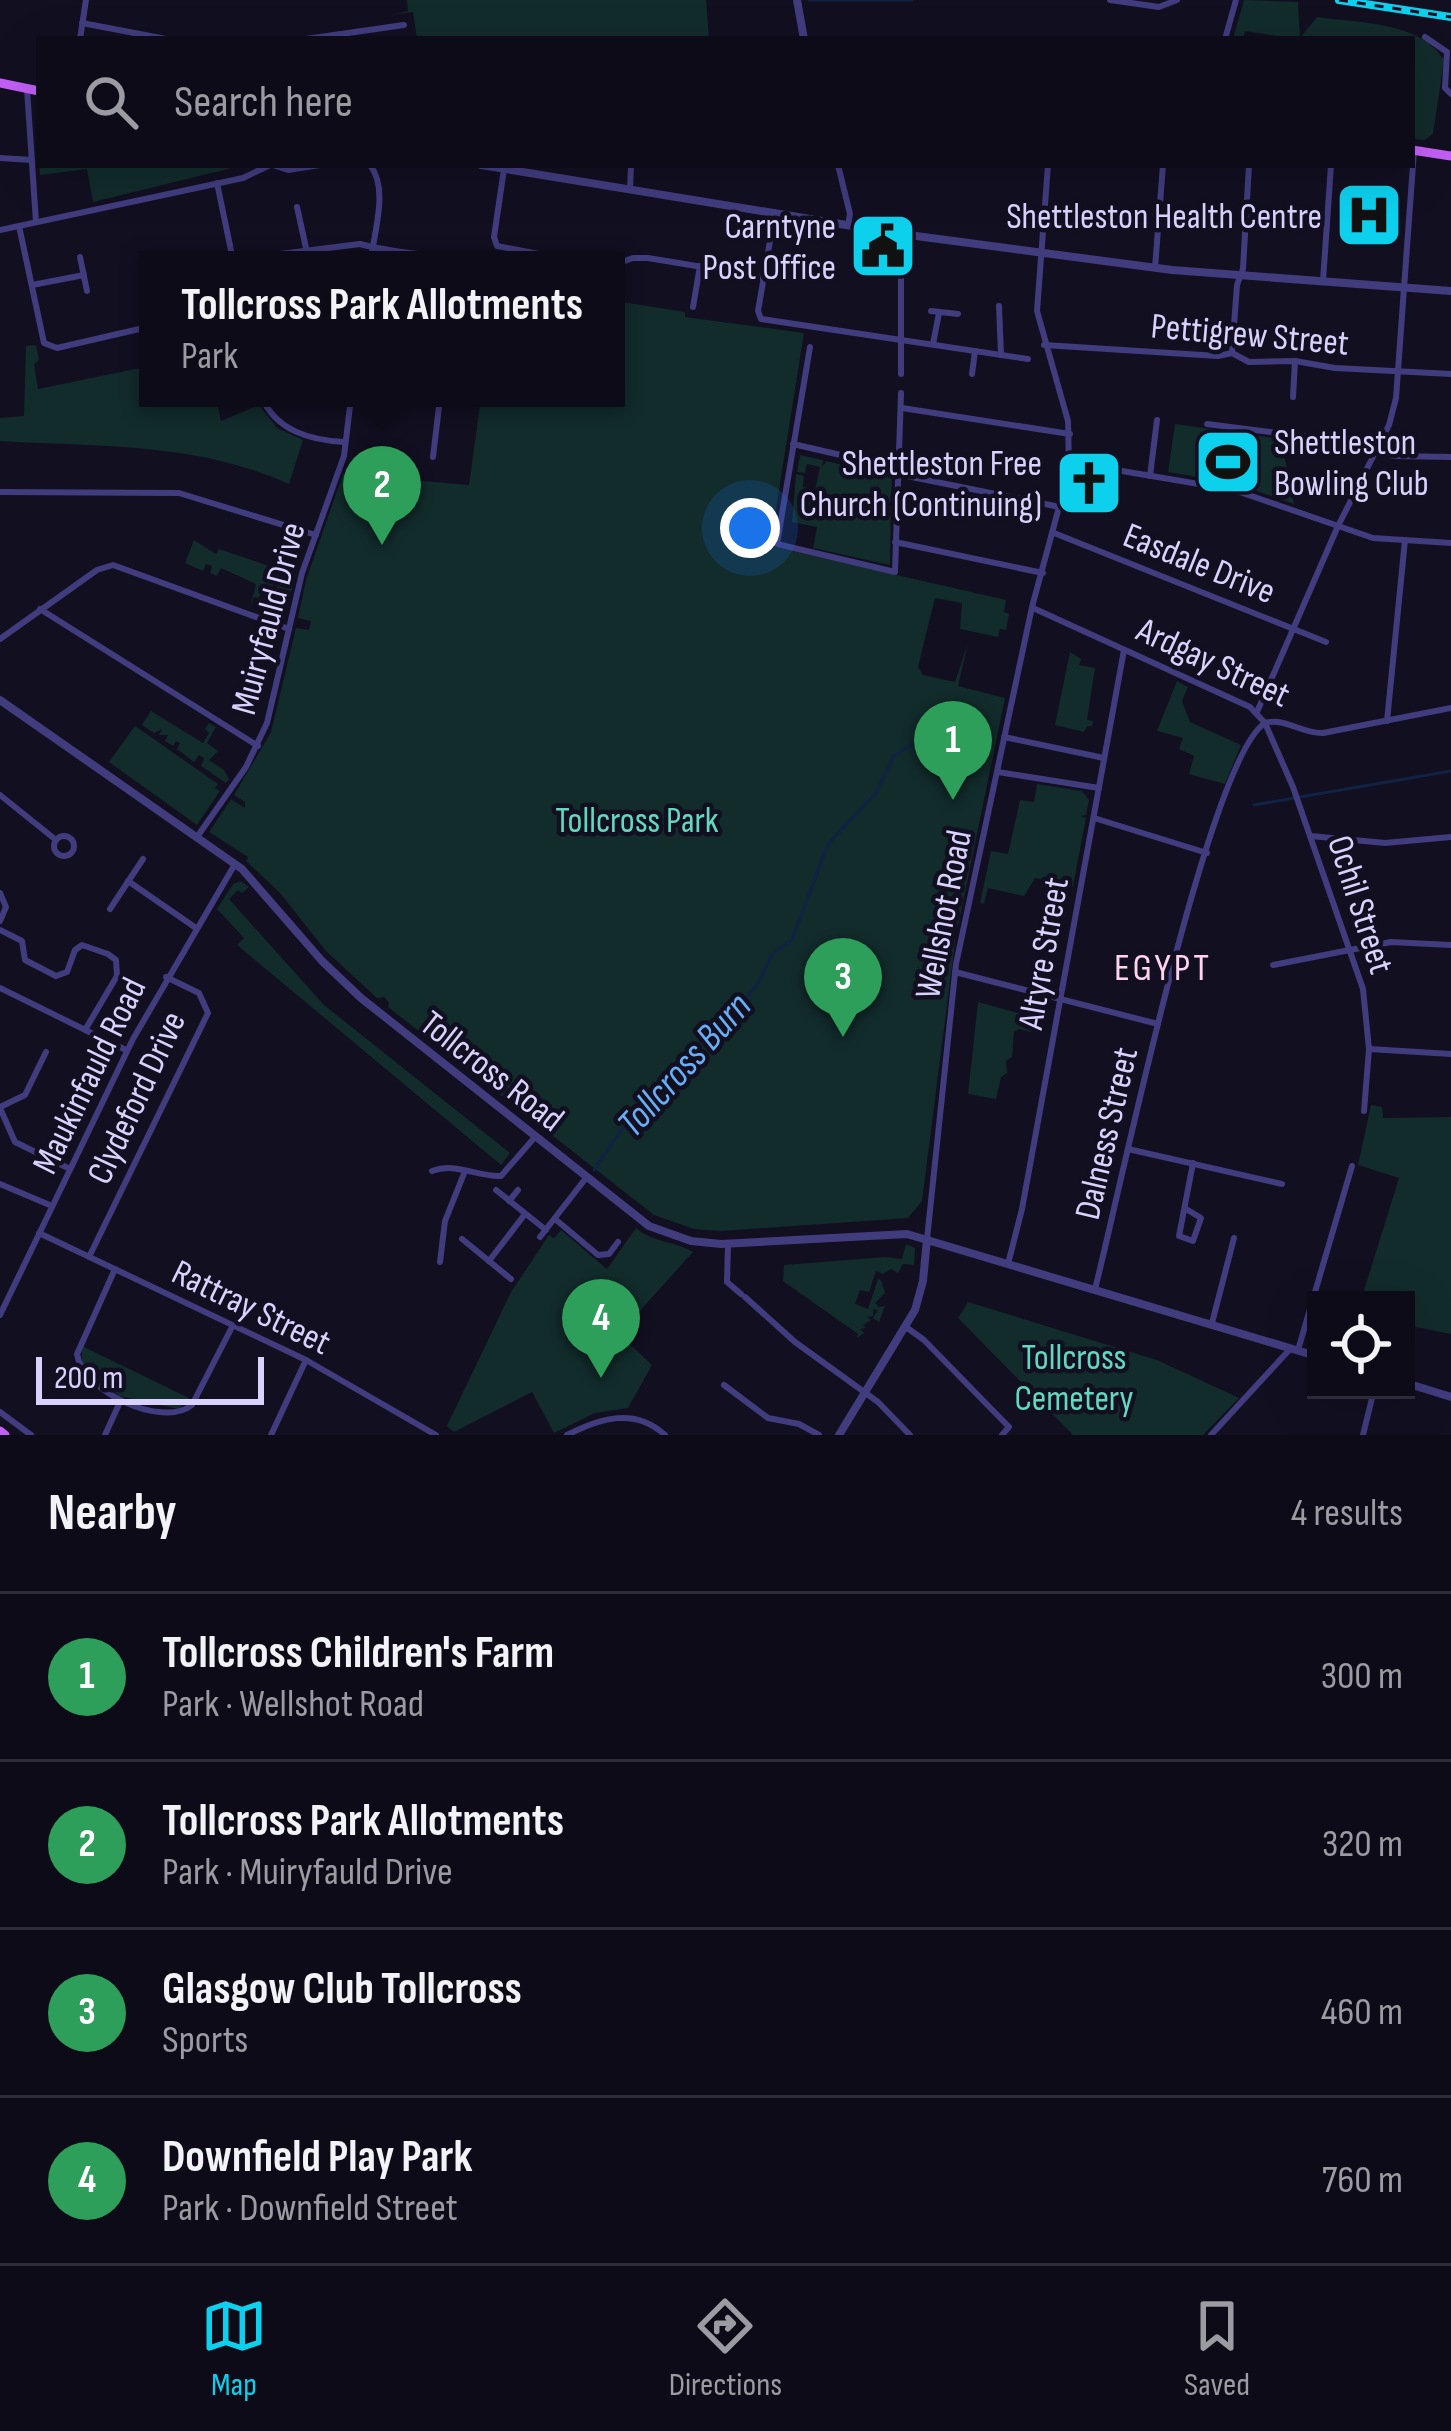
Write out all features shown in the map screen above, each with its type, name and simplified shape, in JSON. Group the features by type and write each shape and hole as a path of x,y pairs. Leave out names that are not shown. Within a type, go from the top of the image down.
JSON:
{"main road":[{"path":"0,83 33,90"},
{"path":"1415,150 1451,156"}],"street":[{"path":"80,36 86,0"},
{"path":"797,0 804,36"},
{"path":"1110,0 1159,7 1177,0"},
{"path":"1226,36 1236,0"},
{"path":"82,23 150,36"},
{"path":"343,36 404,25"},
{"path":"1425,37 1443,46 1449,61 1445,88 1451,94"},
{"path":"1443,46 1450,39"},
{"path":"33,90 36,222"},
{"path":"0,158 32,160"},
{"path":"248,176 255,168"},
{"path":"0,230 248,176 265,168"},
{"path":"372,168 380,188 372,251"},
{"path":"498,168 901,234 1155,268 1451,291"},
{"path":"630,190 631,168"},
{"path":"839,168 850,214 848,225"},
{"name":"Wellshot Road","path":"927,1239 955,972 1032,607 1070,462 1061,391 1037,311 1048,168"},
{"path":"1155,268 1163,168"},
{"path":"1232,353 1249,168"},
{"path":"1323,283 1331,168"},
{"path":"1258,712 1394,409 1412,168"},
{"path":"504,169 495,244 507,251"},
{"path":"217,183 230,251"},
{"path":"297,207 306,248"},
{"path":"775,212 758,311 761,319 1028,359"},
{"path":"1043,216 1086,213"},
{"path":"20,226 43,341 55,348 139,329"},
{"path":"901,234 902,374"},
{"path":"288,251 360,244 394,251"},
{"path":"80,257 87,291"},
{"path":"625,262 639,257 763,277"},
{"path":"693,308 700,266"},
{"path":"32,285 83,274"},
{"path":"999,306 1001,355"},
{"path":"933,345 935,312 958,314"},
{"name":"Pettigrew Street","path":"1044,345 1232,353 1249,362 1295,361 1451,374"},
{"path":"810,347 777,544 895,572 901,393"},
{"path":"972,374 975,351"},
{"path":"1292,397 1295,361"},
{"path":"267,407 287,428 344,442"},
{"name":"Muiryfauld Drive","path":"197,837 258,746 272,707 289,629 344,456 350,407"},
{"path":"433,457 439,407"},
{"path":"901,408 1070,434"},
{"path":"1150,476 1157,420"},
{"path":"1207,424 1379,447 1394,456 1451,457"},
{"path":"793,444 1060,507"},
{"path":"1070,462 1234,490 1373,538 1451,543"},
{"path":"0,493 178,494 316,536"},
{"name":"Easdale Drive","path":"1054,533 1326,642"},
{"path":"1388,721 1405,540"},
{"path":"896,542 1043,573"},
{"path":"0,639 97,570 118,565 289,629"},
{"name":"Ardgay Street","path":"1032,607 1258,712 1265,723 1278,721 1313,734 1451,708"},
{"path":"40,609 258,746"},
{"name":"Altyre Street","path":"1009,1264 1124,650"},
{"name":"Tollcross Road","path":"0,700 236,864 346,985 649,1226 691,1241 728,1244 891,1232 1307,1353"},
{"name":"Ochil Street","path":"1265,723 1300,805 1363,989 1369,1049 1364,1111"},
{"name":"Dalness Street","path":"1095,1289 1158,1024 1207,853 1252,735 1265,723"},
{"path":"1004,737 1104,758"},
{"path":"998,772 1099,788"},
{"path":"0,795 56,840"},
{"path":"1094,818 1207,853"},
{"path":"1311,836 1385,842 1451,837"},
{"path":"110,909 143,859"},
{"name":"Maukinfauld Road","path":"0,1316 127,1051 236,864"},
{"path":"128,881 196,928"},
{"path":"0,893 6,907 0,925 22,941 25,960 56,976 67,972 75,950 82,945 108,953 116,961 117,976 85,1030"},
{"path":"1273,965 1391,942 1451,945"},
{"path":"955,972 1158,1024"},
{"name":"Clydeford Drive","path":"89,1257 208,1013 199,993 166,977"},
{"path":"1,992 127,1051"},
{"path":"1369,1049 1451,1054"},
{"path":"46,1052 26,1095 0,1107 15,1142 70,1169"},
{"path":"432,1171 453,1167 483,1177 501,1175 535,1137"},
{"path":"1128,1150 1282,1184"},
{"path":"1186,1209 1201,1218 1193,1241 1180,1236 1193,1163"},
{"path":"1211,1435 1294,1349 1352,1166"},
{"path":"440,1262 446,1222 465,1171"},
{"path":"496,1190 543,1234 586,1178"},
{"path":"1255,1190 1258,1178"},
{"path":"1,1198 3,1186 52,1206"},
{"path":"509,1201 518,1190"},
{"path":"489,1261 525,1214"},
{"path":"554,1219 598,1255 608,1254 618,1242"},
{"name":"Rattray Street","path":"39,1233 306,1360 436,1435"},
{"path":"1212,1323 1234,1238"},
{"path":"462,1239 512,1279"},
{"path":"839,1435 906,1327 920,1295 927,1239"},
{"path":"728,1244 727,1282 756,1315 867,1394 910,1435"},
{"path":"115,1269 76,1354 78,1365 120,1402 166,1413 185,1411 232,1327"},
{"path":"906,1327 1009,1427 1001,1435"},
{"path":"271,1435 306,1360"},
{"path":"724,1385 765,1416 819,1435"},
{"path":"1415,1386 1451,1396"},
{"path":"1363,1435 1372,1399"},
{"path":"105,1435 120,1402"},
{"path":"0,1412 31,1435"},
{"path":"567,1435 608,1418 637,1418 665,1435"},
{"path":"781,1432 782,1421"}],"green space":[{"path":"407,0 706,0 709,36 417,36 413,12 391,15 408,11"},
{"path":"1244,0 1298,2 1300,36 1245,31 1244,36 1234,36"},
{"path":"1317,17 1386,26 1404,31 1420,38 1433,47 1444,60 1433,134 1415,139 1415,36 1302,36"},
{"path":"39,168 232,168 93,202 87,169 40,175"},
{"name":"Tollcross Park","path":"625,302 685,312 685,317 804,333 770,546 1006,600 1006,630 1000,629 998,637 960,629 962,603 935,598 918,667 923,675 955,682 968,643 958,686 1005,698 958,926 953,930 922,1201 908,1218 721,1231 694,1229 654,1215 388,1007 384,997 377,998 326,951 280,893 246,861 248,857 209,832 231,799 245,808 245,802 234,795 271,732 296,628 309,630 311,621 298,618 306,580 343,474 469,485 480,407 625,407"},
{"path":"36,345 38,389 139,368 139,407 218,407 221,421 261,407 277,428 303,440 289,484 254,470 183,454 0,441 0,418 24,416 26,346"},
{"name":"Shettleston Bowling Club","path":"1175,424 1281,439 1294,504 1235,483 1168,472"},
{"path":"800,455 823,460 822,467 826,461 892,476 891,502 882,504 891,505 890,565 813,548 817,527 792,522 796,474 804,476 803,487 815,490 820,467 807,464 805,473 797,472"},
{"path":"194,540 216,554 219,549 296,575 283,620 282,596 274,592 277,586 254,597 250,608 256,584 221,568 217,576 210,573 212,566 206,564 203,571 185,563"},
{"path":"1070,652 1081,659 1079,665 1095,668 1087,720 1093,721 1084,732 1055,725"},
{"path":"1177,681 1188,687 1182,701 1190,722 1241,745 1225,784 1189,774 1194,756 1179,749 1183,738 1157,731"},
{"path":"151,711 203,743 209,723 216,727 207,743 218,751 209,760 224,770 226,783 201,766 204,758 199,755 194,762 177,749 180,743 173,746 165,741 168,735 159,735 162,729 154,733 142,725"},
{"path":"135,726 218,784 215,788 220,791 197,825 109,762"},
{"path":"1037,784 1082,791 1089,800 1086,815 1081,816 1086,818 1073,886 1035,878 1024,896 988,888 984,904 980,903 991,851 1008,854 1020,800 1034,802"},
{"path":"241,881 249,887 229,899 324,1005 510,1153 501,1165 237,945 244,938 217,909 233,884"},
{"path":"978,1002 1033,1017 1031,1032 1014,1032 1012,1057 1006,1061 1007,1073 1001,1077 996,1099 968,1094"},
{"path":"1371,1105 1382,1107 1383,1118 1451,1117 1451,1334 1415,1327 1415,1291 1364,1291 1399,1178 1358,1165"},
{"path":"636,1228 693,1252 619,1334 652,1365 628,1408 595,1413 554,1433 532,1392 454,1432 447,1426 511,1292 549,1235 554,1238 561,1230 607,1269"},
{"path":"906,1244 915,1248 914,1265 903,1264 898,1273 876,1271 869,1292 860,1290 855,1304 868,1309 881,1280 885,1293 875,1303 885,1306 879,1322 873,1318 878,1310 873,1309 873,1316 867,1317 871,1320 863,1325 866,1328 860,1329 864,1333 857,1338 858,1334 783,1281 784,1265 902,1259"},
{"name":"Tollcross Cemetery","path":"968,1302 1157,1360 1239,1398 1203,1435 1073,1435 958,1318"},
{"path":"82,1346 189,1398 179,1409 120,1396 82,1366"}],"waterway":[{"path":"809,0 912,0"},
{"name":"Tollcross Burn","path":"594,1170 630,1117 695,1051 709,1023 741,1006 772,954 792,940 828,844 876,793 894,756 911,745 937,749"},
{"name":"Tollcross Burn","path":"1254,805 1451,771"}],"railway":[{"path":"1339,0 1451,17"}],"place":[{"name":"Shettleston Health Centre","path":"1369,215"},
{"name":"Carntyne Post Office","path":"883,246"},
{"name":"Shettleston Bowling Club","path":"1228,462"},
{"name":"Shettleston Free Church (Continuing)","path":"1089,483"},
{"name":"Tollcross Park Allotments","path":"382,545"},
{"name":"Tollcross Children's Farm","path":"953,800"},
{"name":"Glasgow Club Tollcross","path":"843,1037"},
{"name":"Downfield Play Park","path":"601,1378"}],"district":[{"name":"EGYPT","path":"1163,966"}]}
